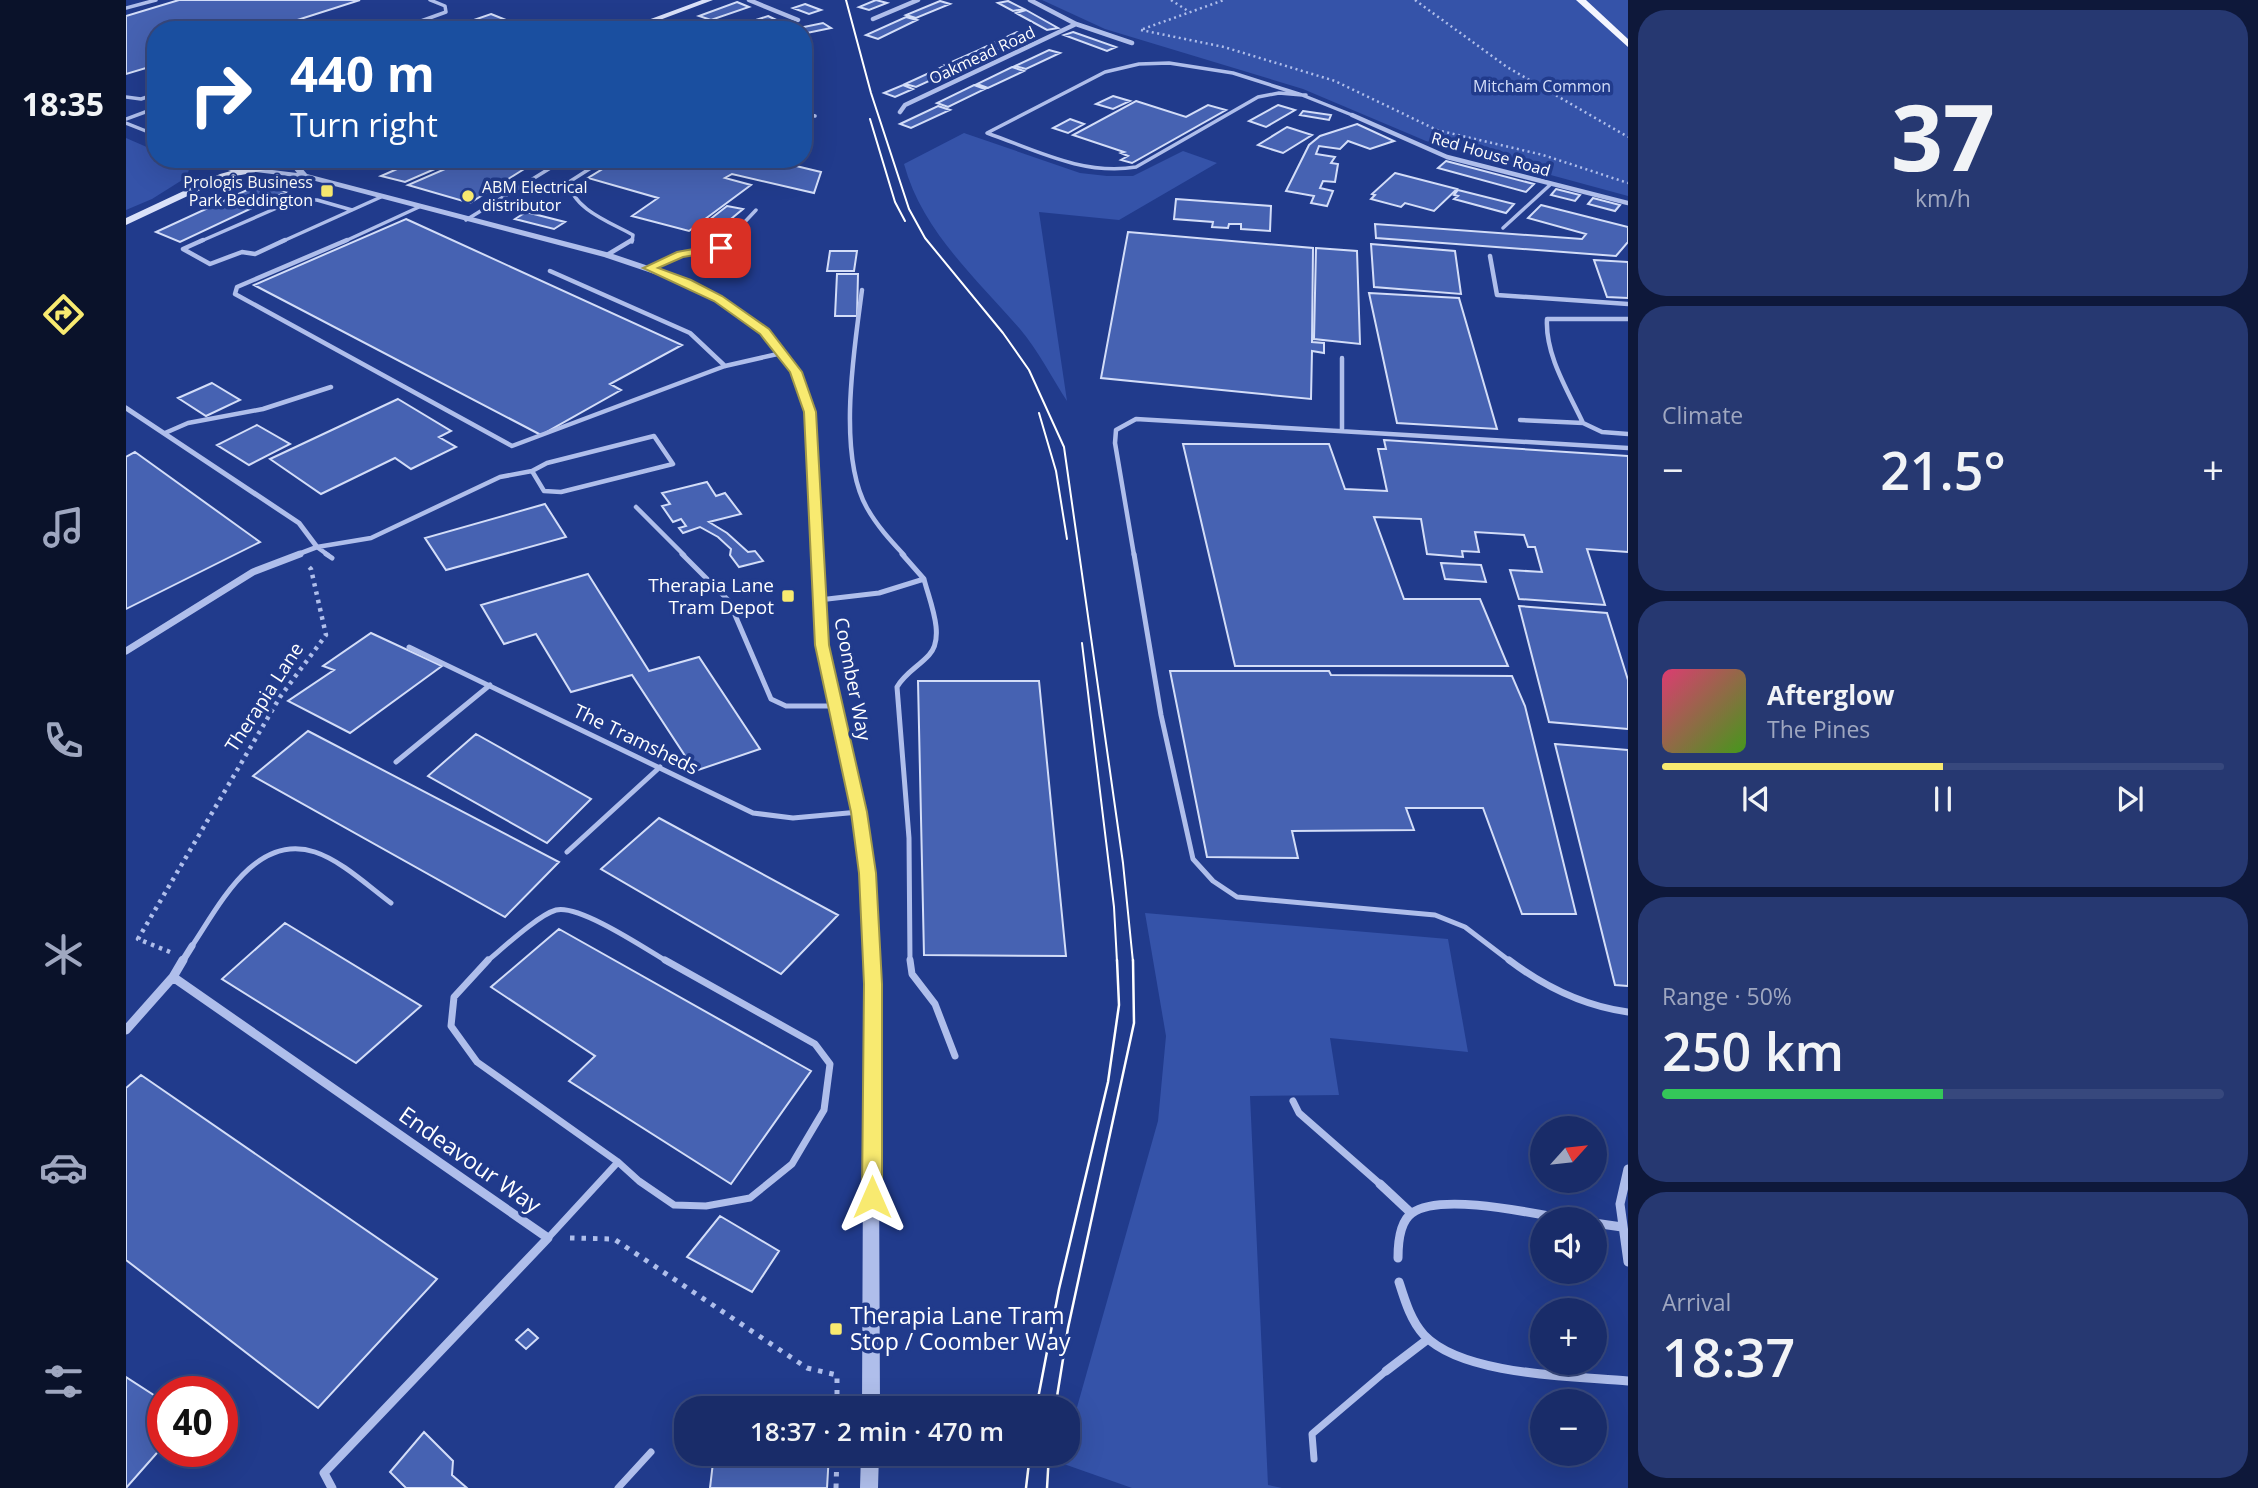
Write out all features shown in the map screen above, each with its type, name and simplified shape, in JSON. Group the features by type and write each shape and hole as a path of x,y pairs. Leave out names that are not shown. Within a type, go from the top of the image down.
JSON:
{"main road":[{"path":"650,21 709,0"},
{"path":"1581,0 1628,44"},
{"path":"193,191 211,168"},
{"path":"231,168 243,171"},
{"path":"126,222 223,176 267,168"}],"street":[{"path":"748,0 798,20"},
{"path":"873,19 918,0"},
{"path":"1030,0 1076,24 1132,43"},
{"name":"Oakmead Road","path":"900,112 905,105 1076,24"},
{"name":"Red House Road","path":"1352,115 1447,157 1628,203"},
{"path":"297,168 304,176"},
{"name":"Coomber Way","path":"256,170 304,176 607,255 687,282 718,299 764,332 796,372 810,412 822,645 859,812 868,873 873,984 871,1396"},
{"path":"126,408 299,523 317,547 236,580 126,651"},
{"path":"126,1030 173,977 192,946"},
{"name":"Endeavour Way","path":"173,977 548,1238 324,1474 332,1488"},
{"path":"1628,1169 1620,1195 1628,1262"},
{"path":"1380,1184 1412,1213"},
{"path":"1398,1258 1398,1241 1412,1213 1435,1205 1463,1204 1530,1214"},
{"path":"1607,1225 1622,1227"},
{"path":"1399,1282 1405,1304 1427,1339 1448,1352 1473,1362 1628,1381"},
{"path":"1385,1371 1427,1339"},
{"path":"869,1488 870,1466"}],"lane":[{"path":"126,8 156,0"},
{"path":"421,21 446,12 445,6 430,0"},
{"path":"1306,95 1279,93 1258,97 1136,167 1122,170 1090,168 987,133 1103,72 1139,62 1168,61 1198,66 1306,95 1352,115"},
{"path":"126,97 146,98"},
{"path":"126,121 147,110"},
{"path":"126,121 147,131"},
{"path":"466,220 550,168"},
{"path":"591,168 569,182 568,188 572,195 596,214 633,235 632,242 607,255"},
{"path":"1503,228 1551,184"},
{"path":"352,210 326,200 308,197 295,200 183,249 210,264 242,252 255,254 382,197"},
{"path":"419,207 402,217 237,287 235,294 512,446 725,366 782,353"},
{"path":"649,268 680,254 721,248 756,210"},
{"path":"1490,256 1497,295 1628,304"},
{"path":"550,271 690,333 725,366"},
{"path":"862,289 854,352 851,421 856,483 866,507 924,579 937,630 932,653 902,678 897,687 909,838 908,947 912,974 936,1004 956,1056"},
{"path":"1583,423 1551,348 1547,319 1628,319"},
{"path":"1342,358 1342,429"},
{"path":"164,433 188,423 263,409 331,387"},
{"path":"1628,447 1136,418 1116,430 1115,443 1161,715 1193,859 1211,881 1237,897 1435,915 1452,920 1473,930 1522,969 1587,1005 1628,1012"},
{"path":"1520,421 1583,423 1602,432 1628,434"},
{"path":"317,547 371,538 500,477 532,471 547,463 654,436 673,464 561,492 544,491 532,471"},
{"path":"636,506 729,601 771,699 786,706 835,706"},
{"path":"317,547 332,558"},
{"path":"818,600 879,593 924,579"},
{"name":"The Tramsheds","path":"409,647 744,809 771,818 805,818 859,812"},
{"path":"396,762 490,685"},
{"path":"566,852 660,767"},
{"path":"192,946 246,869 262,856 279,850 297,848 315,852 391,903"},
{"path":"556,910 578,911 814,1044 830,1064 824,1110 792,1164 750,1198 706,1206 674,1205 639,1181 618,1162 477,1062 451,1026 454,997 483,964 530,926 556,910"},
{"path":"1293,1101 1300,1113 1380,1184"},
{"path":"548,1238 618,1162"},
{"path":"1314,1460 1312,1434 1385,1371"},
{"path":"618,1488 651,1452"}],"path":[{"path":"1171,0 1188,12"},
{"path":"1141,30 1224,0"},
{"path":"1415,0 1507,67 1628,137"},
{"path":"1099,32 1141,30 1224,47 1335,81 1437,130 1543,155 1628,183"},
{"name":"Therapia Lane","path":"183,957 138,939 280,697 326,635 311,569 295,554"},
{"path":"548,1238 614,1239 807,1368 837,1375 837,1396"},
{"path":"836,1488 837,1466"}],"green space":[{"name":"Mitcham Common","path":"1042,0 1628,0 1628,196 1426,141 1303,89 1105,29"},
{"path":"964,133 1080,173 1133,176 1183,151 1217,163 1119,220 1039,212 1067,401 1027,337 937,232 912,188 904,164"},
{"path":"126,138 147,147 147,168 189,169 187,177 152,199 126,210"},
{"path":"1145,913 1448,939 1468,1052 1330,1038 1339,1095 1250,1096 1268,1485 1282,1488 1132,1488 1070,1466 1080,1466 1080,1397 1158,1121 1166,1036"}],"building":[{"path":"179,0 360,0 294,21 147,21 147,68 126,74 126,16"},
{"path":"876,0 887,3 869,10 859,7"},
{"path":"940,1 950,4 916,18 906,15"},
{"path":"1008,1 1024,9 1013,11 998,3"},
{"path":"737,2 749,7 711,20 699,16"},
{"path":"805,4 821,10 809,14 793,8"},
{"path":"1026,10 1058,28 1047,30 1016,13"},
{"path":"491,14 508,21 471,21"},
{"path":"768,16 779,21 758,21 756,20"},
{"path":"906,17 917,20 878,39 866,35"},
{"path":"823,23 831,28 812,32 812,25"},
{"path":"1017,32 1028,36 994,51 983,48"},
{"path":"1073,32 1116,47 1107,51 1064,35"},
{"path":"981,49 992,53 956,69 945,65"},
{"path":"1049,50 1060,53 1026,69 1015,66"},
{"path":"942,67 953,70 916,87 905,84"},
{"path":"1012,67 1024,71 988,88 977,84"},
{"path":"903,85 913,89 895,97 884,93"},
{"path":"974,85 985,89 948,107 937,103"},
{"path":"1113,96 1130,101 1113,109 1096,104"},
{"path":"1136,101 1186,117 1208,105 1226,110 1132,163 1121,160 1128,156 1121,153 1124,152 1073,135"},
{"path":"1278,105 1295,110 1266,127 1249,121"},
{"path":"938,106 950,110 911,128 900,124"},
{"path":"1303,111 1331,115 1329,120 1300,115"},
{"path":"1070,119 1084,124 1068,133 1053,128"},
{"path":"1357,124 1394,141 1370,149 1348,141 1340,149 1319,146 1316,154 1335,157 1331,163 1338,164 1335,182 1323,181 1320,188 1333,191 1327,206 1311,203 1314,196 1286,191 1309,145 1320,136"},
{"path":"1287,127 1312,135 1283,153 1258,145"},
{"path":"1446,161 1534,184 1526,192 1438,168"},
{"path":"399,168 437,168 405,182 381,176"},
{"path":"447,168 526,168 470,203 408,185"},
{"path":"604,168 804,168 821,172 814,193 732,174 725,178 751,185 689,231 632,216 658,198 588,178"},
{"path":"1395,173 1457,189 1434,211 1405,203 1401,207 1371,199 1375,195 1372,194"},
{"path":"262,183 286,192 180,242 156,232"},
{"path":"1556,189 1580,195 1575,201 1551,195"},
{"path":"1458,190 1514,204 1506,213 1454,199 1458,196 1454,195"},
{"path":"1593,198 1620,205 1615,211 1588,204"},
{"path":"1176,199 1271,206 1270,231 1241,229 1241,224 1229,224 1228,228 1212,227 1213,222 1174,219"},
{"path":"1541,205 1628,227 1628,242 1616,256 1376,238 1375,224 1582,239 1586,234 1528,218"},
{"path":"727,206 743,209 720,228 704,224"},
{"path":"526,212 565,222 554,229 515,219"},
{"path":"406,219 682,345 610,384 621,390 541,435 254,285"},
{"path":"1128,232 1313,248 1312,342 1324,343 1324,353 1312,351 1311,399 1101,378"},
{"path":"1371,244 1455,251 1461,294 1374,287"},
{"path":"1316,248 1357,251 1360,344 1314,339"},
{"path":"830,251 857,251 854,271 827,271"},
{"path":"1594,260 1628,262 1628,298 1607,297"},
{"path":"837,274 858,274 857,316 835,316"},
{"path":"1369,293 1459,298 1497,429 1397,423"},
{"path":"212,383 240,400 206,416 178,398"},
{"path":"398,399 451,431 439,437 456,447 411,469 395,458 321,494 270,459"},
{"path":"257,425 290,444 249,465 217,445"},
{"path":"1384,440 1628,456 1628,552 1587,549 1605,605 1519,599 1510,570 1542,572 1535,547 1528,547 1524,535 1475,532 1479,552 1462,551 1463,557 1427,554 1421,519 1374,517 1404,599 1480,599 1508,666 1235,666 1183,444 1329,444 1345,489 1387,491 1378,449 1386,449"},
{"path":"135,452 260,542 126,609 126,457"},
{"path":"707,482 716,496 725,493 741,514 709,522 727,533 748,552 755,551 763,561 739,567 730,555 731,549 718,537 700,527 683,533 679,528 686,526 681,519 673,522 662,506 670,504 662,493"},
{"path":"545,504 566,537 446,570 425,538"},
{"path":"1441,563 1481,565 1486,582 1445,579"},
{"path":"588,574 649,671 699,657 760,749 695,771 632,675 571,692 536,634 504,644 481,605"},
{"path":"1519,606 1607,613 1628,680 1628,729 1549,722"},
{"path":"371,633 442,666 350,733 288,701 334,670 323,666"},
{"path":"1170,671 1329,671 1331,675 1512,676 1525,706 1576,914 1522,914 1483,808 1406,808 1414,830 1292,831 1298,858 1207,857"},
{"path":"918,681 1039,681 1066,956 924,955"},
{"path":"308,731 559,862 505,917 253,776"},
{"path":"476,734 591,799 547,843 428,776"},
{"path":"1555,744 1628,750 1628,986 1615,985"},
{"path":"659,818 838,915 781,974 601,869"},
{"path":"285,923 421,1006 356,1063 222,979"},
{"path":"559,929 811,1071 731,1184 569,1081 595,1056 491,987"},
{"path":"141,1075 437,1279 318,1408 126,1260 126,1088"},
{"path":"720,1216 779,1251 752,1292 687,1257"},
{"path":"528,1329 538,1338 526,1349 516,1340"},
{"path":"126,1377 147,1391 147,1464 126,1488"},
{"path":"424,1432 453,1461 452,1475 467,1488 406,1488 390,1472"},
{"path":"713,1466 828,1466 827,1488 710,1488"}],"tram line":[{"path":"846,0 871,93 909,209 925,238 1003,333 1029,370 1064,447 1123,863 1133,962"},
{"path":"870,119 895,202 905,221"},
{"path":"1039,413 1056,471 1067,539"},
{"path":"1082,643 1114,907 1117,962"},
{"path":"1038,1396 1059,1289 1108,1082 1119,1005 1117,960"},
{"path":"1057,1396 1068,1328 1134,1023 1133,960"},
{"path":"1026,1488 1029,1466"},
{"path":"1047,1488 1048,1466"}],"place":[{"name":"Prologis Business Park Beddington","path":"327,191"},
{"name":"ABM Electrical distributor","path":"468,196"},
{"name":"Therapia Lane Tram Depot","path":"788,596"},
{"name":"Therapia Lane Tram Stop / Coomber Way","path":"836,1329"}],"route":[{"path":"721,248 680,254 649,268 687,282 718,299 764,332 796,372 810,412 822,645 859,812 868,873 873,984 872,1197"}]}
